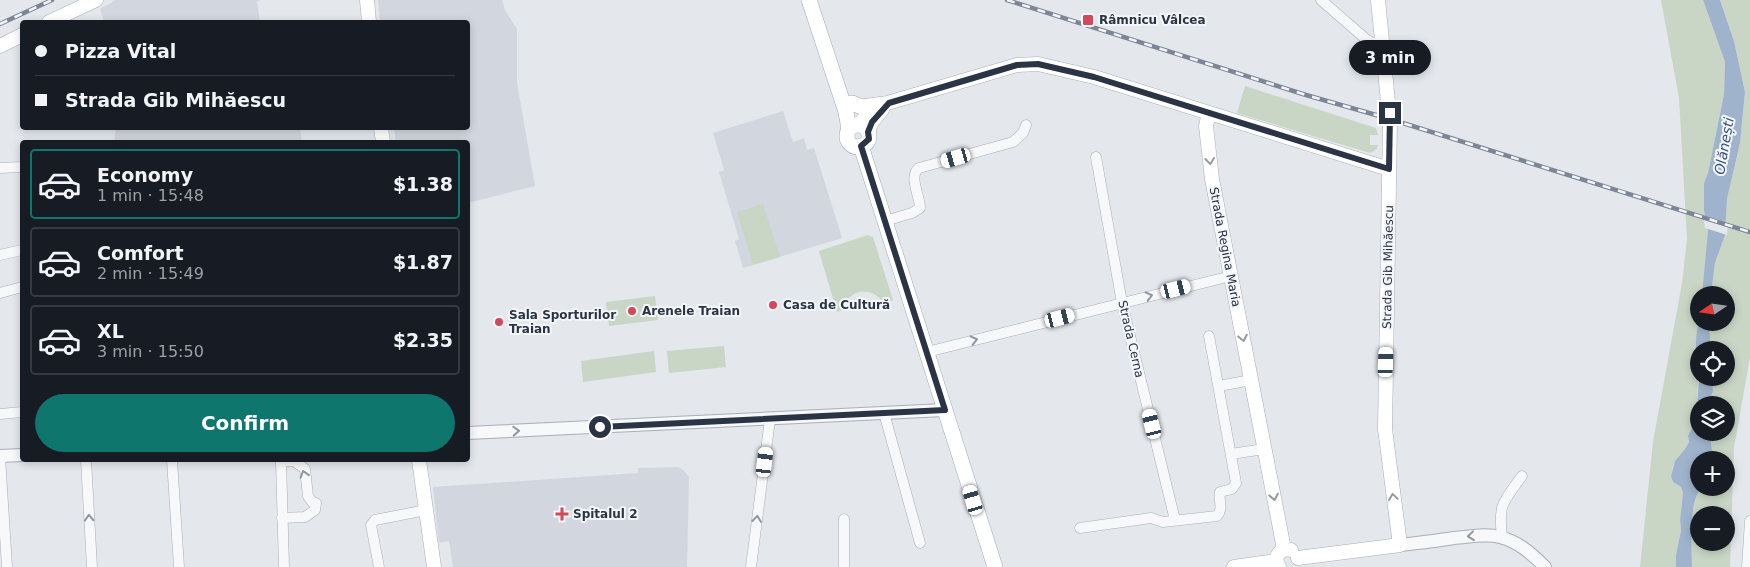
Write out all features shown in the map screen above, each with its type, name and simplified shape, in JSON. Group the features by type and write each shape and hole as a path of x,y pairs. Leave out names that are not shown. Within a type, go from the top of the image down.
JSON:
{"main road":[{"path":"53,20 96,0"},
{"path":"367,0 370,20"},
{"path":"809,0 852,102 859,127"},
{"path":"818,0 846,112 869,139 861,146 995,567"},
{"name":"Strada Gib Mihăescu","path":"1378,0 1390,113 1385,429 1400,545"},
{"path":"0,46 20,36"},
{"path":"852,102 862,107 886,104 1017,65 1050,66 1209,112 1389,169"},
{"path":"859,127 875,118 886,104"},
{"name":"Strada Regina Maria","path":"1209,112 1206,126 1212,179 1284,549"},
{"path":"1366,163 1382,157 1390,146"},
{"path":"1366,163 1380,178 1389,201"},
{"path":"419,462 434,567"},
{"path":"1234,567 1278,564 1277,555 1284,549 1294,551 1297,563 1400,545"}],"street":[{"path":"1321,0 1374,45 1383,48"},
{"path":"885,221 912,213 920,208 913,176 919,168 1013,142 1023,133 1026,125"},
{"name":"Strada Cerna","path":"1096,157 1122,303 1175,520"},
{"path":"0,168 20,167"},
{"path":"0,255 20,250"},
{"path":"927,352 1230,276"},
{"path":"0,293 20,288"},
{"path":"1080,528 1150,518 1163,522 1217,516 1220,512 1222,509 1220,492 1235,487 1232,454 1210,336"},
{"path":"1219,386 1251,380"},
{"path":"470,433 945,410"},
{"path":"0,414 20,412"},
{"path":"884,413 920,543"},
{"path":"751,567 770,418"},
{"path":"1232,454 1264,449"},
{"path":"7,567 0,457 20,455"},
{"path":"86,462 92,567"},
{"path":"172,462 179,567"},
{"path":"281,462 284,567"},
{"path":"282,518 308,516 315,510 314,503 308,496 305,469 295,462"},
{"path":"1502,537 1500,517 1503,502 1522,476"},
{"path":"379,567 371,525 375,520 426,510"},
{"path":"844,519 844,567"},
{"path":"1747,567 1750,521"},
{"path":"1400,545 1484,535 1502,537 1521,546 1545,567"}],"shaded area":[{"path":"116,0 261,0 257,1 260,20 103,20 100,9"},
{"path":"378,0 502,0 505,10 517,29 517,83 535,186 470,202 470,140 396,140 394,130 470,130 470,20 380,20"},
{"path":"783,111 793,142 804,138 807,150 814,148 842,238 743,268 735,241 739,239 719,172 724,170 713,133"},
{"path":"116,130 300,130 302,140 114,140"},
{"name":"Spitalul 2","path":"678,467 689,477 687,567 453,567 449,541 439,543 433,487 638,473 638,468"}],"green space":[{"path":"1661,0 1703,0 1725,62 1724,94 1704,188 1708,239 1703,286 1690,286 1690,331 1698,331 1696,341 1690,341 1690,386 1698,386 1697,396 1690,396 1689,442 1673,466 1671,476 1673,482 1681,487 1683,493 1676,567 1640,567 1653,442 1682,283 1687,239 1679,98"},
{"path":"1720,0 1750,0 1750,357 1734,451 1712,451 1711,441 1735,441 1735,396 1711,396 1713,386 1735,386 1735,341 1710,341 1710,331 1735,331 1735,286 1712,286 1715,263 1725,235 1727,199 1740,143 1745,92 1734,41"},
{"path":"1245,86 1376,128 1378,135 1370,135 1370,145 1378,145 1377,149 1370,153 1237,113"},
{"path":"763,204 780,257 753,265 737,212"},
{"path":"868,235 873,237 893,300 884,303 873,294 860,292 850,298 842,310 837,312 819,251"},
{"name":"Arenele Traian","path":"655,296 658,320 609,326 606,302"},
{"path":"724,346 726,367 669,373 667,351"},
{"path":"654,351 656,372 583,382 581,361"},
{"path":"1697,496 1732,496 1732,506 1694,506"},
{"path":"1692,551 1731,551 1730,567 1692,567"}],"water":[{"name":"Olănești","path":"1703,0 1720,0 1734,41 1745,92 1740,143 1727,199 1725,235 1715,263 1712,286 1703,286 1708,231 1704,210 1704,183 1708,173 1724,94 1725,62"},
{"path":"1697,331 1710,331 1710,341 1696,341"},
{"path":"1698,386 1713,386 1711,396 1698,396"},
{"path":"1690,432 1690,441 1711,441 1712,451 1690,451 1690,496 1697,496 1694,506 1690,506 1692,567 1676,567 1683,493 1681,487 1673,482 1671,476 1675,461 1689,442 1688,435"}],"pier":[{"path":"1703,215 1728,223 1727,235 1705,228"}],"railway":[{"path":"0,24 52,0"},
{"path":"1007,0 1306,95 1390,119 1750,232"}],"place":[{"name":"Râmnicu Vâlcea","path":"1088,20"},
{"name":"Casa de Cultură","path":"773,305"},
{"name":"Arenele Traian","path":"632,311"},
{"name":"Sala Sporturilor Traian","path":"499,322"},
{"name":"Spitalul 2","path":"562,514"}],"route":[{"path":"600,427 945,410 861,146 869,139 868,132 872,122 889,103 1017,65 1038,64 1094,77 1389,169 1390,113"}]}
